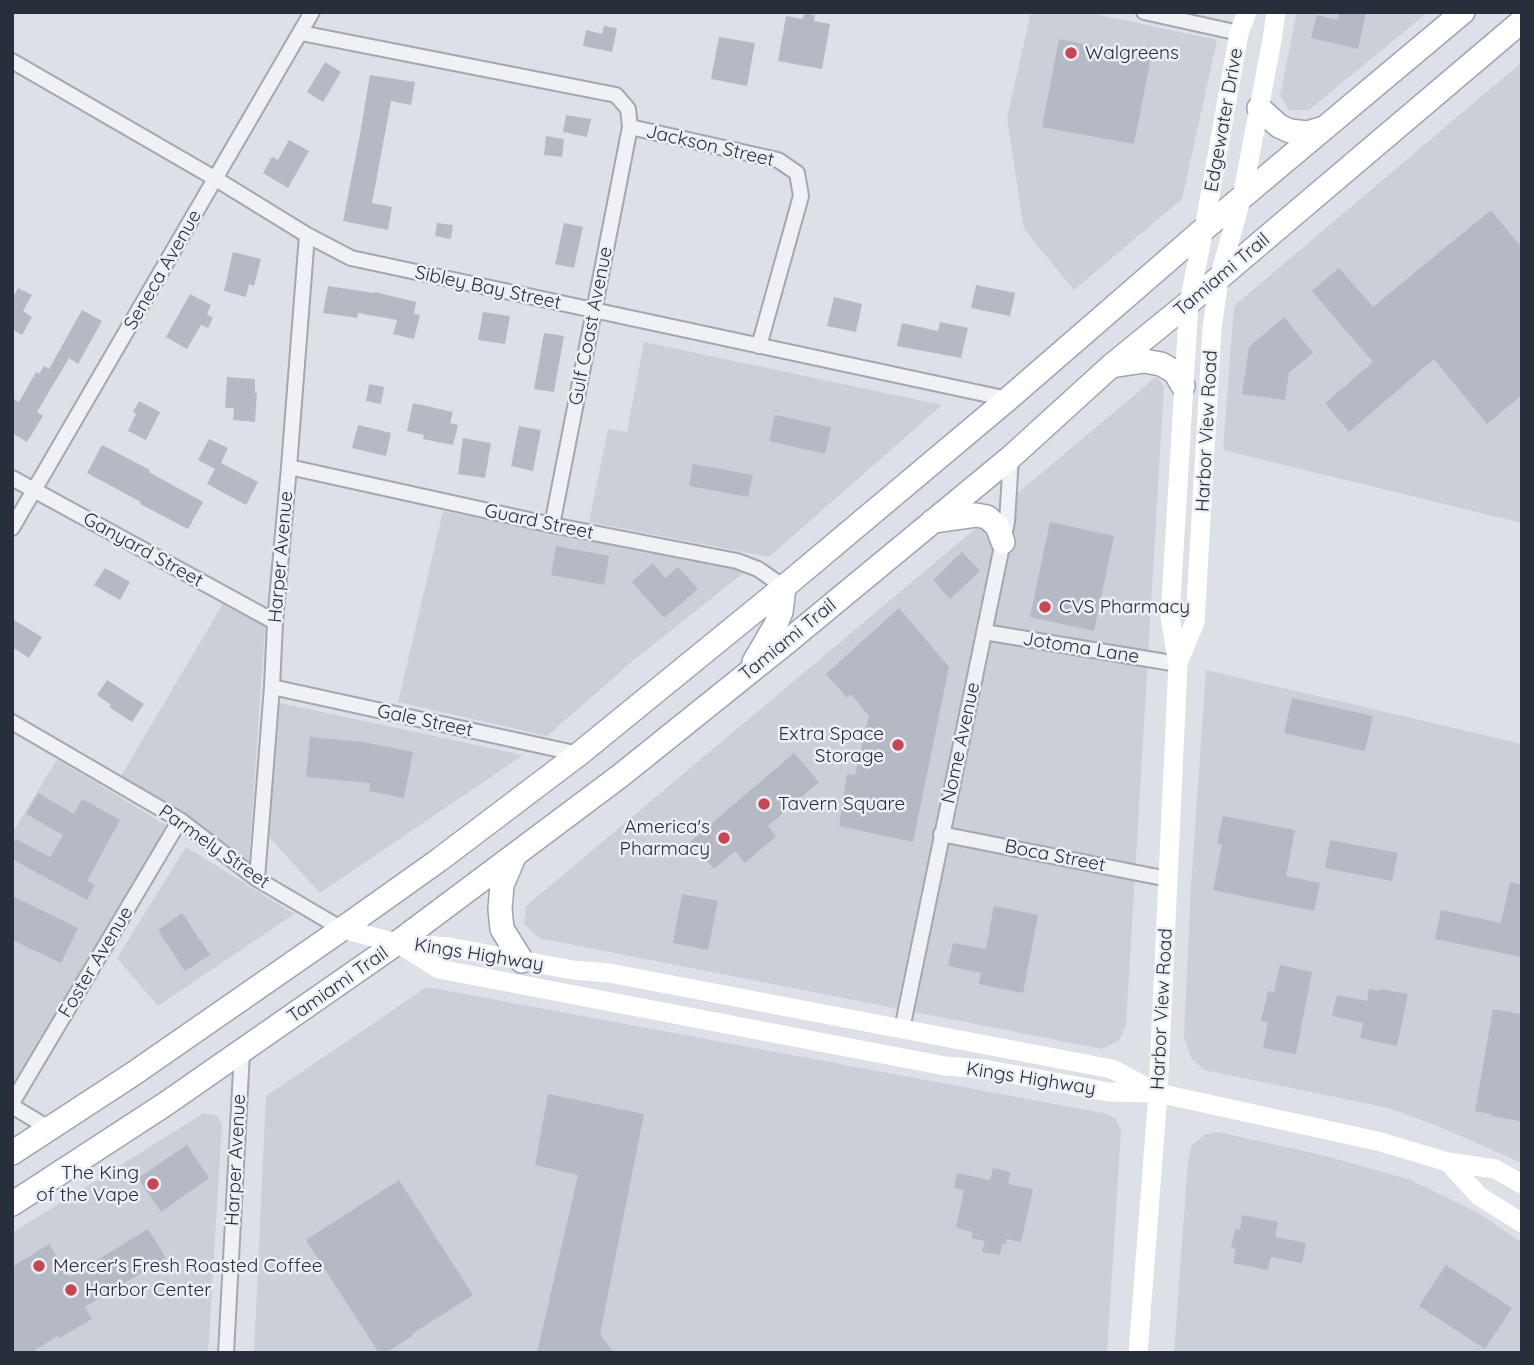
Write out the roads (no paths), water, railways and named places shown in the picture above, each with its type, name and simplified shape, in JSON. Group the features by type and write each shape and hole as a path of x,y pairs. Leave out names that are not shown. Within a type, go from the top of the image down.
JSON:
{"main road":[{"name":"Edgewater Drive","path":"1204,229 1239,33 1247,12"},
{"name":"Edgewater Drive","path":"1242,197 1276,12"},
{"path":"12,1153 133,1074 342,929 439,860 579,754 1008,400 1204,229 1463,12"},
{"name":"Tamiami Trail","path":"12,1204 242,1052 397,943 620,776 1011,457 1111,366 1522,21"},
{"path":"1259,108 1279,126 1290,131 1307,133 1324,128"},
{"name":"Harbor View Road","path":"1178,664 1195,622 1212,329 1219,278 1242,197"},
{"name":"Harbor View Road","path":"1138,1353 1158,1093 1178,664 1170,617 1183,386 1188,302 1204,229"},
{"path":"1111,366 1144,361 1161,364 1175,372 1183,386"},
{"path":"933,521 976,515 987,517 997,526 1003,542"},
{"path":"747,674 781,612 784,587"},
{"path":"514,856 502,885 500,909 502,929 522,961"},
{"path":"342,929 397,943"},
{"name":"Kings Highway","path":"397,943 449,947 573,970 608,973 1112,1069 1158,1093"},
{"name":"Kings Highway","path":"397,943 439,969 945,1066 984,1069 1109,1092 1158,1093 1377,1141 1448,1162 1495,1169 1522,1184"},
{"path":"663,1011 668,984"},
{"path":"1448,1162 1479,1196 1522,1223"}],"street":[{"name":"Seneca Avenue","path":"12,527 312,12"},
{"path":"1144,12 1239,33"},
{"name":"Jackson Street","path":"301,33 616,95 628,109 630,127 778,160 797,173 801,196 760,346"},
{"name":"Sibley Bay Street","path":"12,61 307,235 351,258 1008,400"},
{"name":"Gulf Coast Avenue","path":"552,525 630,127"},
{"name":"Harper Avenue","path":"257,879 307,235"},
{"name":"Nome Avenue","path":"902,1029 1007,522 1011,457"},
{"name":"Guard Street","path":"289,467 552,525 737,561 758,569 784,587"},
{"name":"Ganyard Street","path":"12,478 275,622"},
{"name":"Jotoma Lane","path":"984,632 1178,664"},
{"name":"Gale Street","path":"272,687 579,754"},
{"name":"Parmely Street","path":"12,722 180,820 257,879 342,929"},
{"name":"Foster Avenue","path":"12,1105 180,820"},
{"name":"Boca Street","path":"941,834 1168,878"},
{"name":"Harper Avenue","path":"226,1353 242,1052"},
{"path":"12,1105 50,1129"}],"place":[{"name":"Walgreens","path":"1071,53"},
{"name":"CVS Pharmacy","path":"1045,607"},
{"name":"Extra Space Storage","path":"898,745"},
{"name":"Tavern Square","path":"764,804"},
{"name":"America's Pharmacy","path":"724,838"},
{"name":"The King of the Vape","path":"153,1184"},
{"name":"Mercer's Fresh Roasted Coffee","path":"39,1266"},
{"name":"Harbor Center","path":"71,1290"}]}
